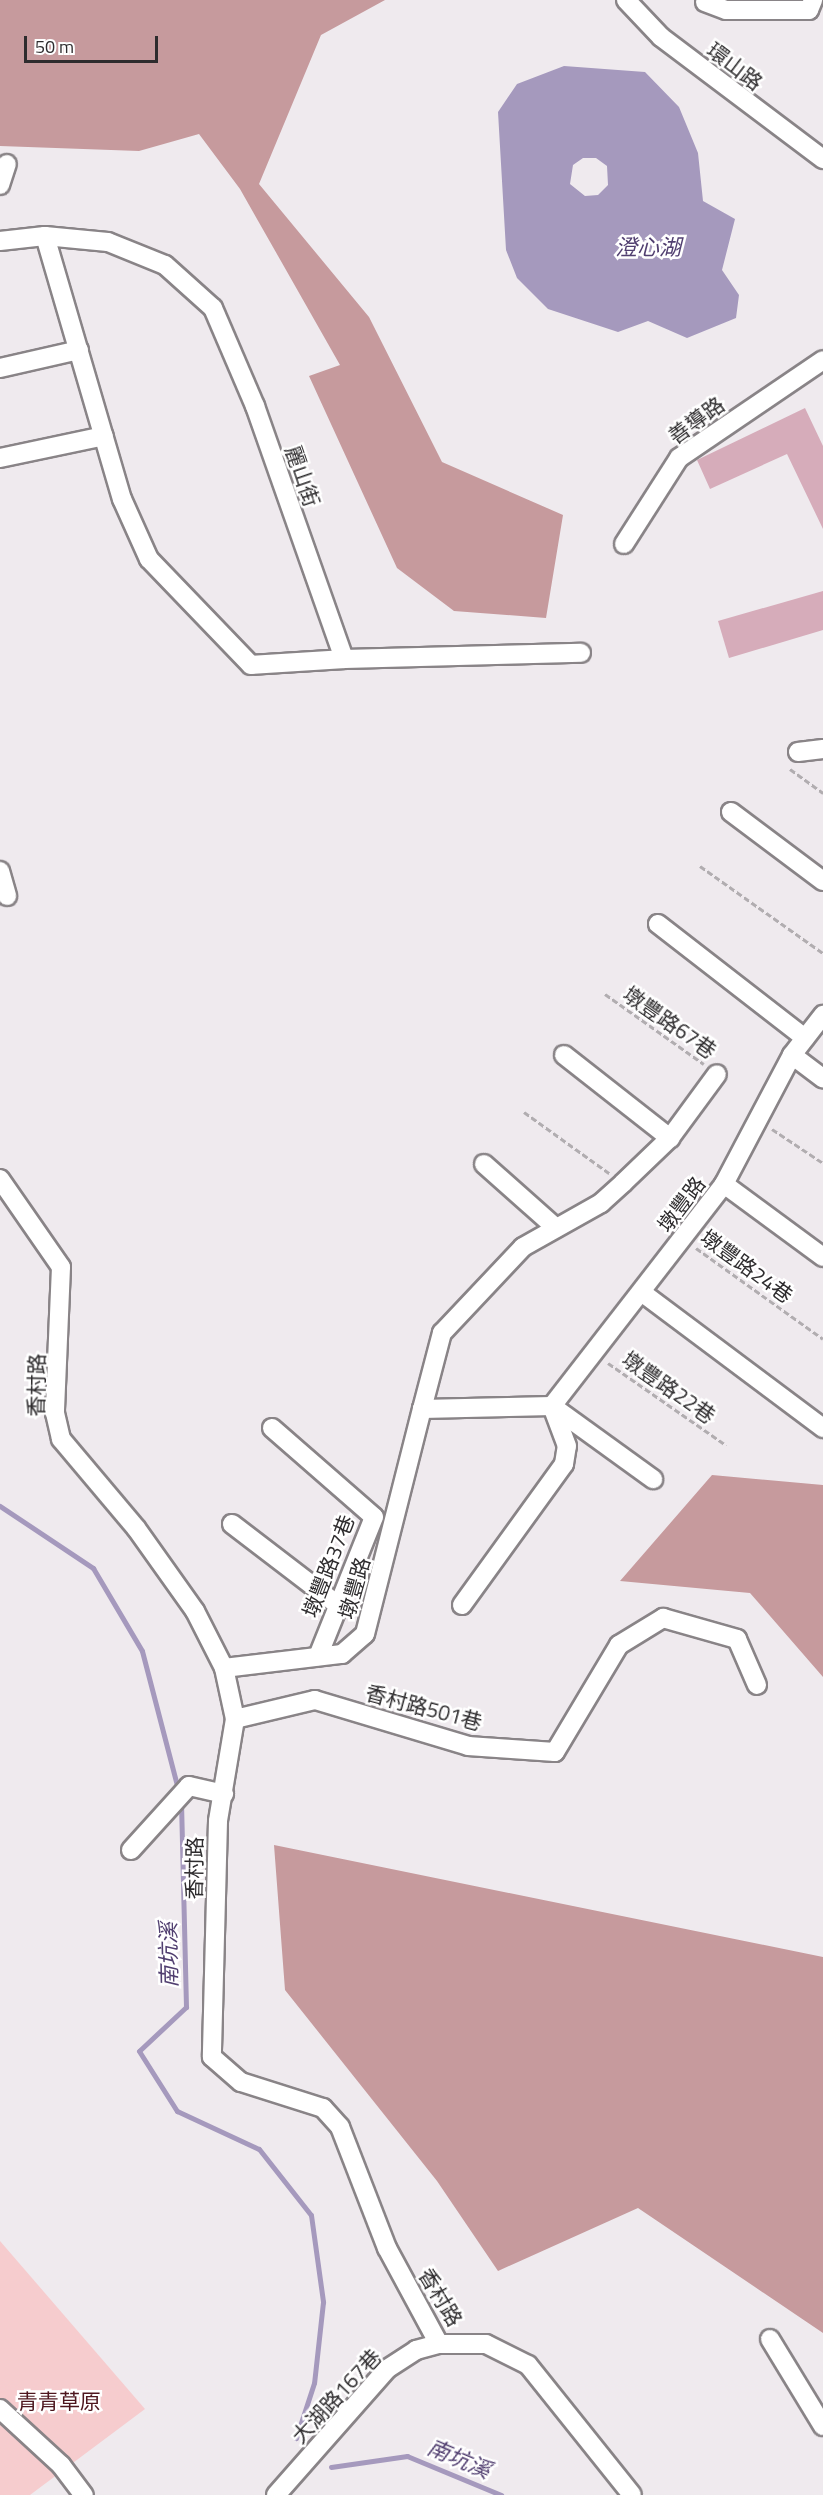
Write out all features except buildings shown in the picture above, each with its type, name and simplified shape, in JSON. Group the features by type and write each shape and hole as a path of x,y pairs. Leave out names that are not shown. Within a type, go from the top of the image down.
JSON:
{"street":[{"name":"環山路","path":"626,0 661,37 823,159"},
{"path":"704,1 726,10 809,10 813,0"},
{"path":"0,185 7,164"},
{"path":"45,236 122,499 149,559 251,665 344,658 581,653"},
{"name":"麗山街","path":"0,241 45,236 108,242 165,265 213,308 255,406 344,658"},
{"path":"0,368 79,350"},
{"name":"善導路","path":"624,544 679,458 823,360"},
{"path":"0,458 104,435"},
{"path":"798,752 823,749"},
{"path":"731,812 823,881"},
{"path":"0,871 7,896"},
{"path":"658,924 805,1038"},
{"name":"墩豐路","path":"552,1406 644,1294 724,1184 792,1055 823,1015"},
{"path":"564,1055 670,1138"},
{"path":"792,1055 823,1078"},
{"name":"墩豐路","path":"224,1668 342,1654 365,1634 442,1333 523,1247 623,1183 670,1138 717,1074"},
{"path":"484,1164 556,1228"},
{"name":"香村路","path":"0,1179 61,1267 55,1413 64,1445 136,1528 195,1611 224,1668 236,1719 218,1821 212,2057 241,2082 323,2108 340,2127 387,2248 439,2344 486,2344 528,2366 632,2495"},
{"path":"724,1184 823,1257"},
{"path":"644,1294 823,1428"},
{"path":"422,1409 552,1406 653,1479"},
{"path":"462,1605 564,1464 567,1446 552,1406"},
{"name":"墩豐路37巷","path":"272,1428 374,1517 318,1656"},
{"path":"232,1524 339,1605"},
{"name":"香村路501巷","path":"236,1719 315,1700 468,1746 555,1752 619,1645 663,1618 737,1639 757,1684"},
{"path":"131,1850 189,1786 224,1794"},
{"path":"770,2339 823,2426"},
{"name":"大湖路167巷","path":"276,2495 387,2369 416,2350 439,2344"},
{"path":"0,2409 61,2465 84,2495"}],"path":[{"path":"781,763 823,793"},
{"path":"700,866 823,953"},
{"name":"墩豐路67巷","path":"605,994 717,1074"},
{"path":"524,1112 623,1183"},
{"path":"758,1119 823,1163"},
{"name":"墩豐路24巷","path":"682,1239 823,1339"},
{"name":"墩豐路22巷","path":"595,1353 726,1445"}],"green space":[{"name":"青青草原","path":"0,2241 145,2409 30,2495 0,2495"}],"shaded area":[{"path":"0,0 385,0 321,35 259,184 369,317 442,462 563,515 546,618 454,611 397,568 309,376 340,365 240,189 199,134 139,151 0,146"},
{"path":"712,1475 823,1485 823,1677 750,1593 620,1581"},
{"path":"274,1845 823,1957 823,2333 638,2208 498,2271 437,2181 285,1990"}],"water":[{"name":"澄心湖","path":"564,66 645,72 679,107 698,153 703,201 735,219 722,270 739,295 736,318 687,338 648,321 618,332 548,309 517,278 506,250 498,112 517,84","holes":["583,158 596,158 607,166 608,185 598,195 585,196 570,184 573,165"]}],"waterway":[{"name":"南坑溪","path":"0,1506 93,1568 142,1651 179,1793"},
{"name":"南坑溪","path":"181,1802 186,2007 139,2051 177,2111 259,2149 311,2215 323,2302 314,2383 296,2438"},
{"name":"南坑溪","path":"331,2467 407,2456 501,2495"}]}
